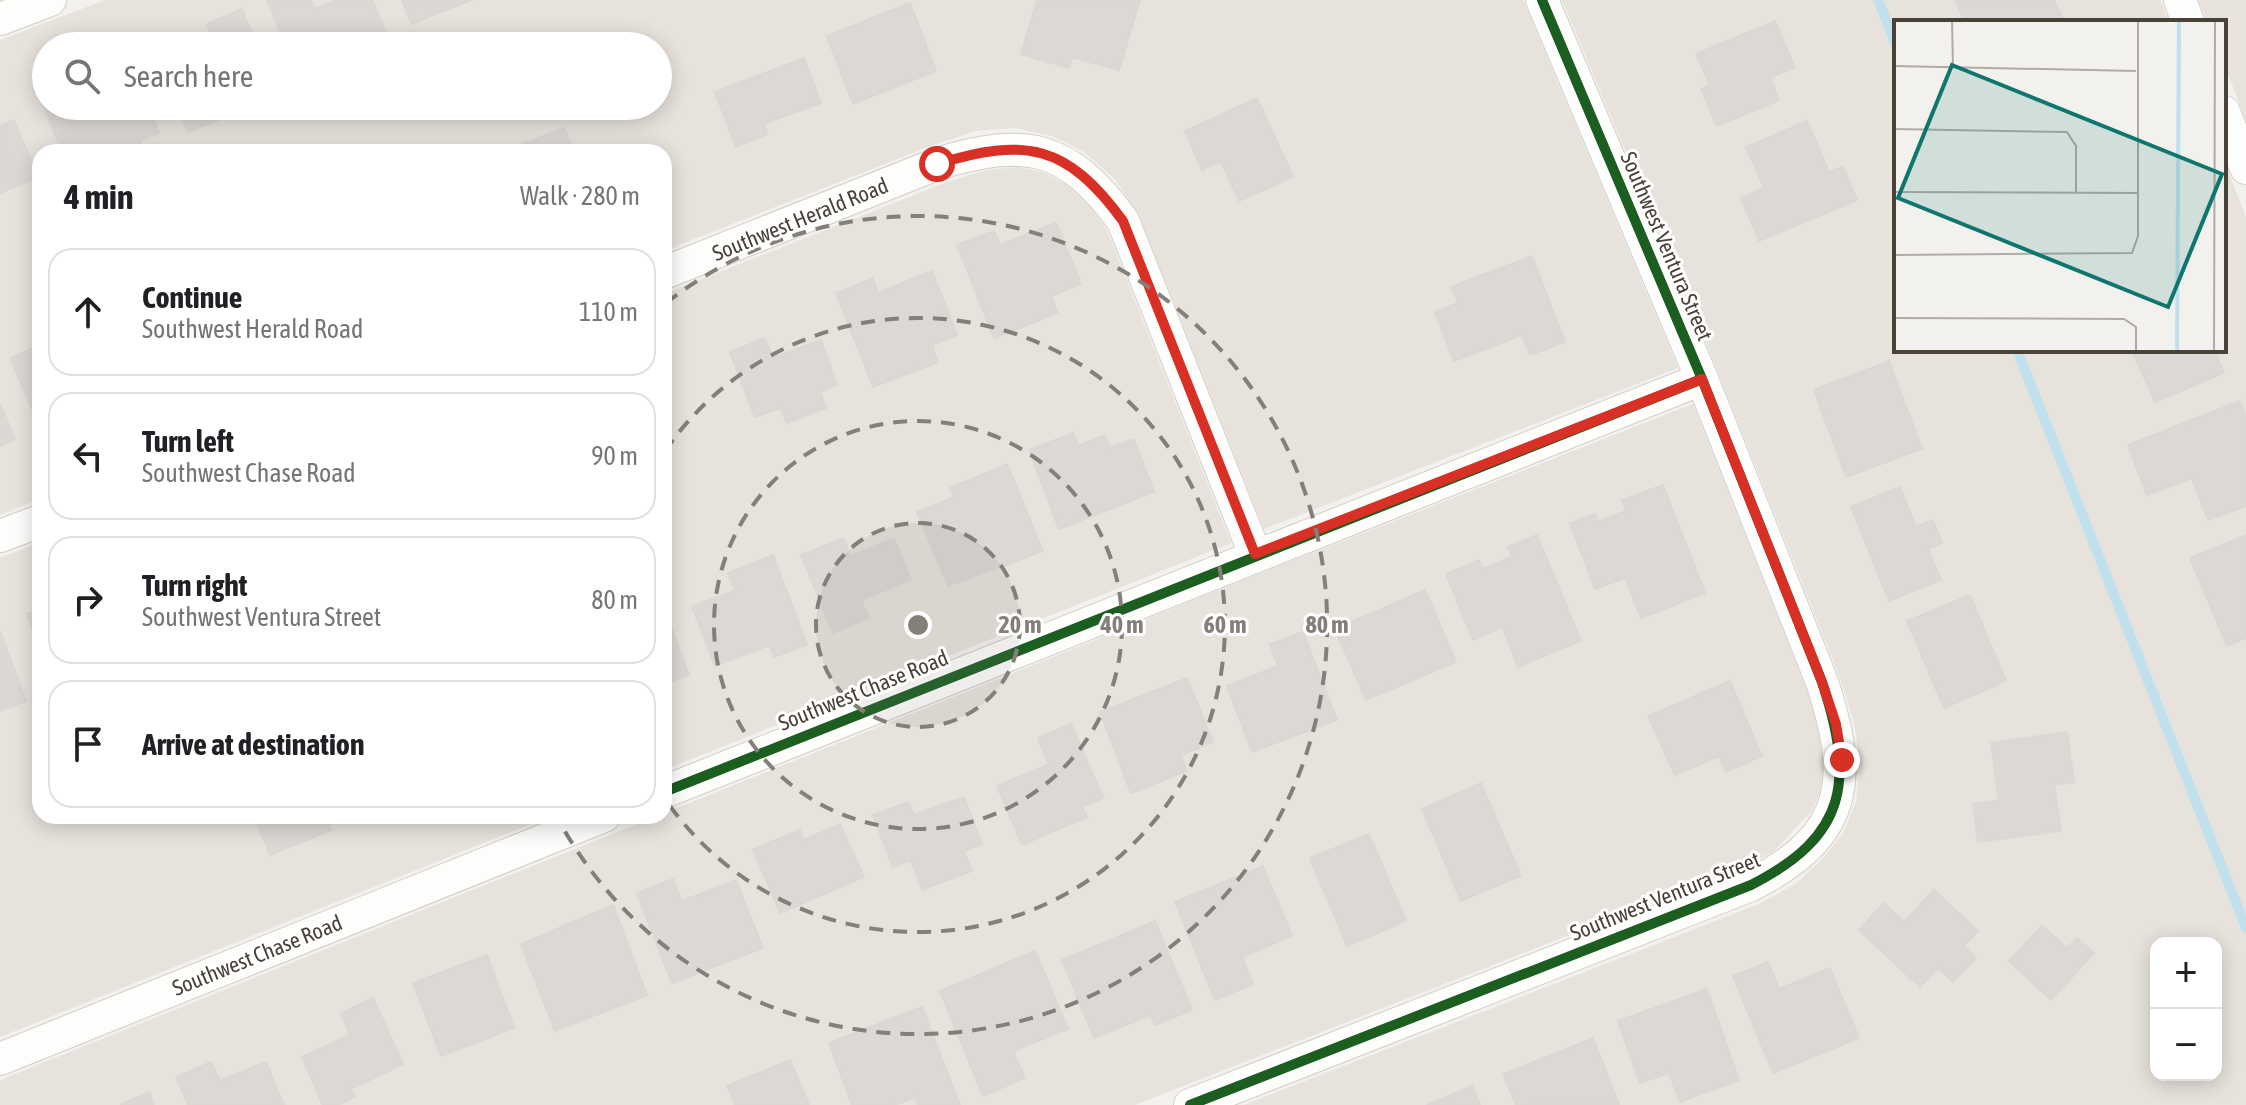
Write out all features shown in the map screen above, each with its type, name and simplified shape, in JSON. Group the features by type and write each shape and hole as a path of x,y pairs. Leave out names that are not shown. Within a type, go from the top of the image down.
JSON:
{"street":[{"path":"9,11 50,0"},
{"name":"Southwest Ventura Street","path":"1190,1105 1751,885 1784,869 1828,822 1838,797 1842,760 1836,724 1702,379 1542,0"},
{"path":"2180,0 2187,20"},
{"path":"2226,117 2246,168"},
{"name":"Southwest Herald Road","path":"672,270 982,150 1017,148 1049,155 1076,169 1103,193 1123,221 1255,554"},
{"name":"Southwest Chase Road","path":"672,789 1255,554 1702,379"},
{"path":"0,536 32,524"},
{"name":"Southwest Chase Road","path":"0,1059 584,824"}],"shaded area":[{"path":"105,0 1523,0 1678,368 1264,529 1139,215 1114,178 1083,151 1052,136 1015,128 976,131 930,146 672,248 672,144 32,144 32,502 0,515 0,40"},
{"path":"1562,0 2160,0 2168,20 1894,20 1894,352 2226,352 2226,166 2246,217 2246,1105 1244,1105 1759,904 1797,883 1844,832 1856,801 1860,763 1854,722 1839,675 1711,354"},
{"path":"2199,0 2246,0 2246,120 2226,69 2226,20 2206,20"},
{"path":"1018,167 1045,173 1067,185 1090,206 1107,230 1231,543 672,767 672,291 944,183 987,170"},
{"path":"1693,404 1806,688 1819,728 1824,759 1821,791 1812,811 1773,852 1743,867 1135,1105 0,1105 0,1080 637,824 672,824 672,810"},
{"path":"32,545 32,824 531,824 0,1037 0,558"}],"building":[{"path":"267,0 311,0 315,9 337,0 372,0 386,32 280,32"},
{"path":"402,0 472,0 411,24"},
{"path":"1037,0 1140,0 1119,70 1072,57 1069,68 1021,54"},
{"path":"1955,0 2054,0 2063,20 1964,20"},
{"path":"910,3 936,71 853,104 827,36"},
{"path":"242,9 251,32 210,32 207,24"},
{"path":"1775,21 1795,68 1770,77 1779,100 1717,126 1701,89 1710,85 1696,54"},
{"path":"804,58 821,103 764,124 768,134 736,147 715,92"},
{"path":"1257,98 1293,177 1239,201 1221,161 1202,170 1185,131"},
{"path":"14,120 32,163 32,180 0,193 0,126"},
{"path":"49,120 154,120 159,133 140,140 142,144 59,144"},
{"path":"183,120 218,120 188,132"},
{"path":"1807,121 1829,172 1843,167 1857,200 1759,241 1741,198 1764,188 1746,147"},
{"path":"564,128 571,144 523,144"},
{"path":"1056,223 1081,284 1051,296 1058,313 994,338 957,245 994,231 1000,245"},
{"path":"1532,256 1565,342 1530,355 1522,335 1454,361 1435,312 1458,303 1451,287"},
{"path":"932,271 957,335 932,345 938,362 873,387 836,293 873,278 878,293"},
{"path":"765,338 773,358 821,340 837,385 820,392 826,408 787,423 781,408 755,417 730,352"},
{"path":"32,348 32,409 10,358"},
{"path":"2133,352 2215,352 2224,373 2155,402"},
{"path":"1889,361 1922,449 1846,477 1814,390"},
{"path":"2240,401 2246,417 2246,506 2208,520 2192,478 2147,495 2128,445"},
{"path":"0,404 15,439 0,446"},
{"path":"1073,433 1078,446 1105,435 1110,448 1134,439 1154,492 1059,529 1029,450"},
{"path":"1007,464 1043,551 948,586 917,512 954,497 950,488"},
{"path":"1663,485 1705,593 1641,618 1625,578 1595,589 1570,523 1595,514 1598,522 1626,511 1622,500"},
{"path":"1900,487 1916,527 1933,520 1942,543 1928,549 1941,580 1889,601 1851,507"},
{"path":"1537,535 1581,641 1518,667 1502,627 1473,640 1446,574 1479,560 1482,569 1512,557 1508,547"},
{"path":"2246,535 2246,638 2227,646 2190,558"},
{"path":"843,538 851,556 894,538 911,580 861,600 869,618 833,633 801,555"},
{"path":"773,555 807,645 774,657 770,645 715,666 692,606 735,591 728,573"},
{"path":"1425,590 1456,662 1366,700 1335,629"},
{"path":"1970,595 2006,681 1944,708 1907,621"},
{"path":"672,629 689,675 672,681"},
{"path":"0,631 26,701 0,711"},
{"path":"1303,632 1337,720 1252,752 1227,686 1278,666 1270,644"},
{"path":"1187,678 1213,742 1181,755 1187,771 1131,793 1100,712"},
{"path":"1730,681 1762,756 1726,772 1719,756 1675,775 1648,716"},
{"path":"1071,724 1103,798 1082,807 1087,817 1022,845 997,786 1049,764 1038,738"},
{"path":"2067,732 2074,782 2054,785 2061,831 1978,842 1973,804 1999,800 1991,743"},
{"path":"1481,783 1521,876 1461,901 1422,809"},
{"path":"964,797 982,844 964,851 972,871 922,890 911,860 893,867 873,815 909,802 914,815"},
{"path":"257,824 329,824 331,830 270,855"},
{"path":"840,824 864,877 780,913 753,849 800,830 804,840"},
{"path":"1369,834 1406,921 1347,946 1310,858"},
{"path":"1263,866 1292,936 1242,957 1253,984 1215,1000 1175,902"},
{"path":"673,879 682,901 736,880 763,948 672,983 637,893"},
{"path":"1934,890 1978,931 1964,946 1976,958 1953,982 1938,968 1920,987 1859,930 1884,903 1904,922"},
{"path":"613,905 647,995 555,1031 521,944"},
{"path":"1155,921 1192,1010 1155,1025 1151,1015 1094,1038 1062,960"},
{"path":"2042,926 2067,948 2077,938 2094,953 2051,1000 2009,961"},
{"path":"1035,951 1068,1029 1013,1051 1025,1078 983,1096 940,991"},
{"path":"487,955 514,1028 441,1056 413,983"},
{"path":"1768,962 1779,989 1830,968 1859,1038 1773,1073 1733,976"},
{"path":"1707,989 1739,1080 1680,1102 1669,1073 1640,1083 1618,1021"},
{"path":"373,998 403,1064 351,1089 355,1097 337,1105 323,1105 302,1057 350,1035 341,1013"},
{"path":"922,1007 960,1105 918,1105 915,1097 895,1105 852,1105 829,1043"},
{"path":"1593,1038 1619,1104 1516,1105 1503,1074"},
{"path":"790,1060 809,1105 735,1105 727,1086"},
{"path":"211,1062 220,1081 266,1062 284,1105 188,1105 176,1077"},
{"path":"1472,1086 1480,1105 1427,1105"},
{"path":"149,1092 154,1105 121,1105 121,1104"}],"waterway":[{"path":"1878,0 1894,40"},
{"path":"2018,352 2246,928"}],"cycle path":[{"path":"1190,1105 1751,885 1784,866 1808,846 1825,825 1835,802 1839,776 1838,748 1822,682 1702,379 1542,0"},
{"path":"672,789 1702,379"}],"route":[{"path":"937,164 982,150 1017,148 1049,155 1076,169 1103,193 1123,221 1255,554 1702,379 1822,682 1836,724 1842,760"}]}
